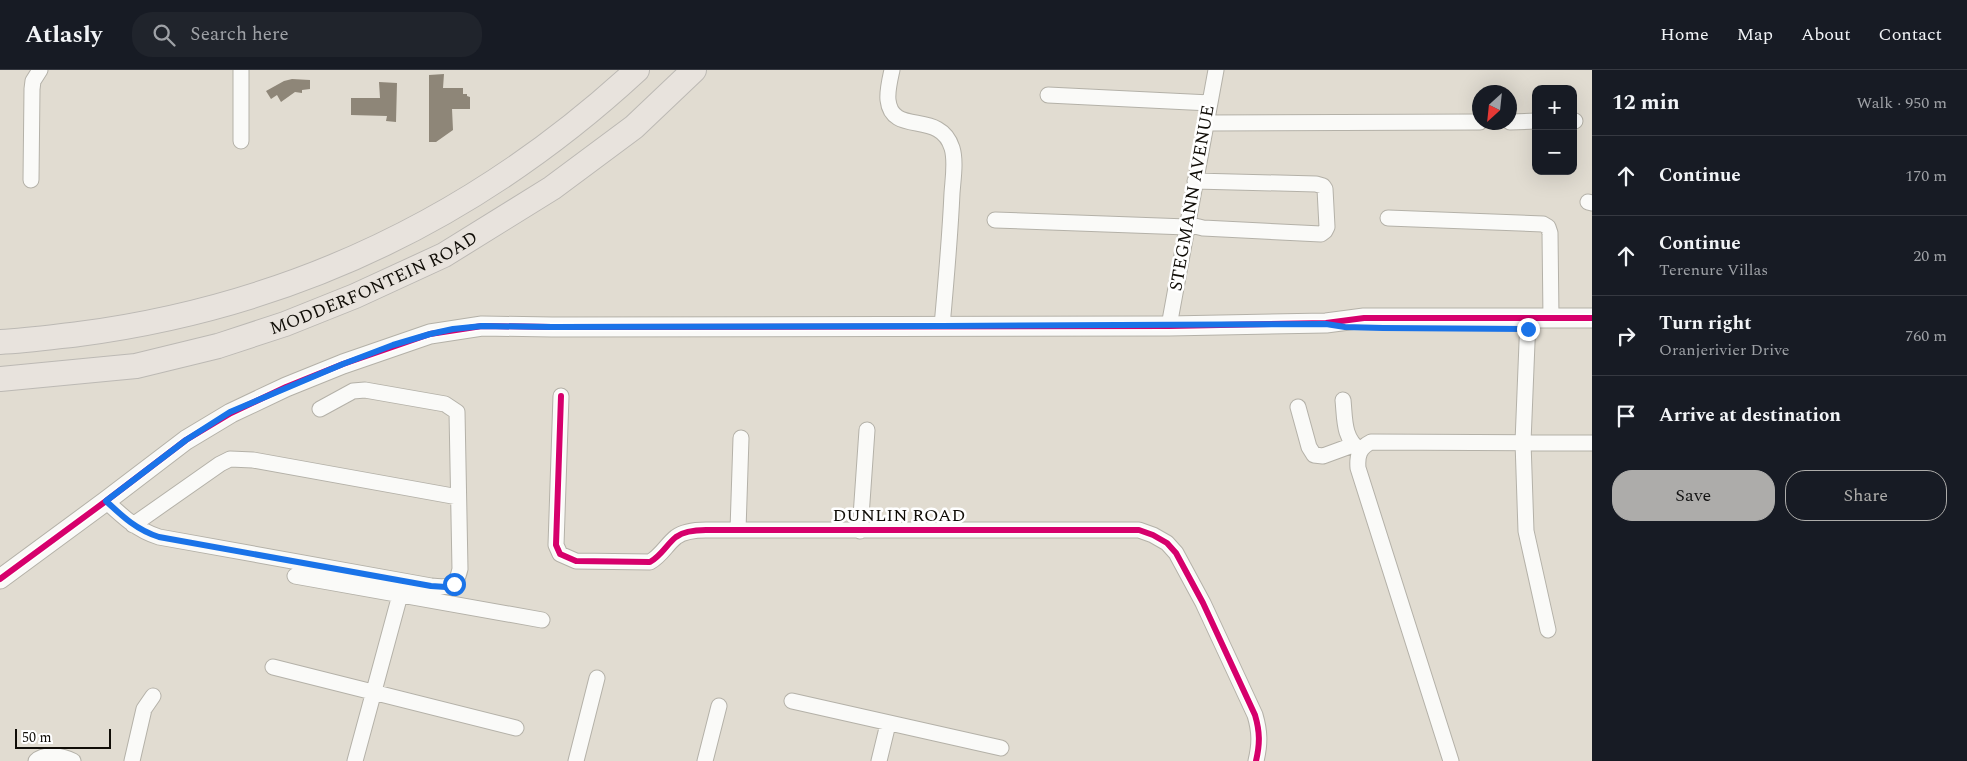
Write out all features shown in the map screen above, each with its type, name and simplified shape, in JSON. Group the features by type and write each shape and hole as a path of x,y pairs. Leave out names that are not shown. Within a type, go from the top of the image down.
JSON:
{"main road":[{"name":"MODDERFONTEIN ROAD","path":"0,342 102,330 179,317 258,295 334,267 410,231 479,192 548,145 600,104 637,70"},
{"name":"MODDERFONTEIN ROAD","path":"0,379 136,366 218,346 285,324 355,296 444,255 552,188 634,127 694,70"}],"street":[{"path":"31,180 32,90 33,81 40,70"},
{"path":"241,70 241,141"},
{"path":"892,70 888,99 891,112 900,120 926,124 939,129 949,138 953,150 952,208 942,326"},
{"name":"STEGMANN AVENUE","path":"1169,326 1216,70"},
{"path":"1048,95 1210,103"},
{"path":"1517,122 1532,121"},
{"path":"1206,123 1472,122"},
{"path":"995,220 1187,226 1321,234 1326,231 1325,189 1323,186 1316,184 1195,181"},
{"path":"1388,218 1543,224 1548,227 1550,233 1551,318"},
{"path":"0,579 186,440 230,412 343,364 430,334 482,326 1169,326 1326,324 1364,318 1592,328"},
{"path":"1528,324 1551,318 1592,318"},
{"path":"1528,324 1523,442 1526,531 1548,630"},
{"path":"106,501 133,525 159,537 431,586 446,587 454,584 460,569 457,412 445,404 365,390 353,392 320,409"},
{"name":"DUNLIN ROAD","path":"561,396 555,536 560,554 576,561 650,562 659,557 676,537 689,531 1139,530 1153,535 1167,543 1176,553 1203,603 1255,715 1260,731 1260,744 1256,761"},
{"path":"1343,400 1346,434 1356,448 1358,468 1451,761"},
{"path":"1298,407 1309,447 1314,455 1323,456 1356,448 1371,442 1592,444"},
{"path":"860,531 867,430"},
{"path":"738,530 741,438"},
{"path":"133,525 230,459 253,460 458,497"},
{"path":"295,576 542,620"},
{"path":"355,761 400,595"},
{"path":"273,667 516,728"},
{"path":"576,761 597,678"},
{"path":"132,761 144,709 153,696"},
{"path":"792,701 1001,748"},
{"path":"705,761 719,706"},
{"path":"879,761 888,724"},
{"path":"36,761 41,756 73,761"}],"building":[{"path":"444,74 443,88 463,88 463,94 467,94 470,97 470,109 452,109 453,130 436,142 429,142 429,75"},
{"path":"292,79 310,80 310,89 302,90 302,93 295,92 281,102 277,95 271,99 266,91 284,81"},
{"path":"379,82 397,83 396,122 386,121 387,116 351,115 351,98 380,98"}],"cycle path":[{"path":"0,579 186,440 231,413 286,387 343,364 430,334 482,326 1169,326 1326,323 1364,318 1592,318"},
{"path":"561,396 556,545 560,554 576,561 650,562 679,535 690,531 702,530 1139,530 1153,535 1167,543 1176,553 1203,603 1255,715 1259,738 1256,761"}],"route":[{"path":"454,584 446,587 431,586 159,537 133,525 106,501 186,440 230,412 286,387 393,345 453,329 482,326 1169,326 1326,324 1345,327 1448,330 1528,329"}]}
